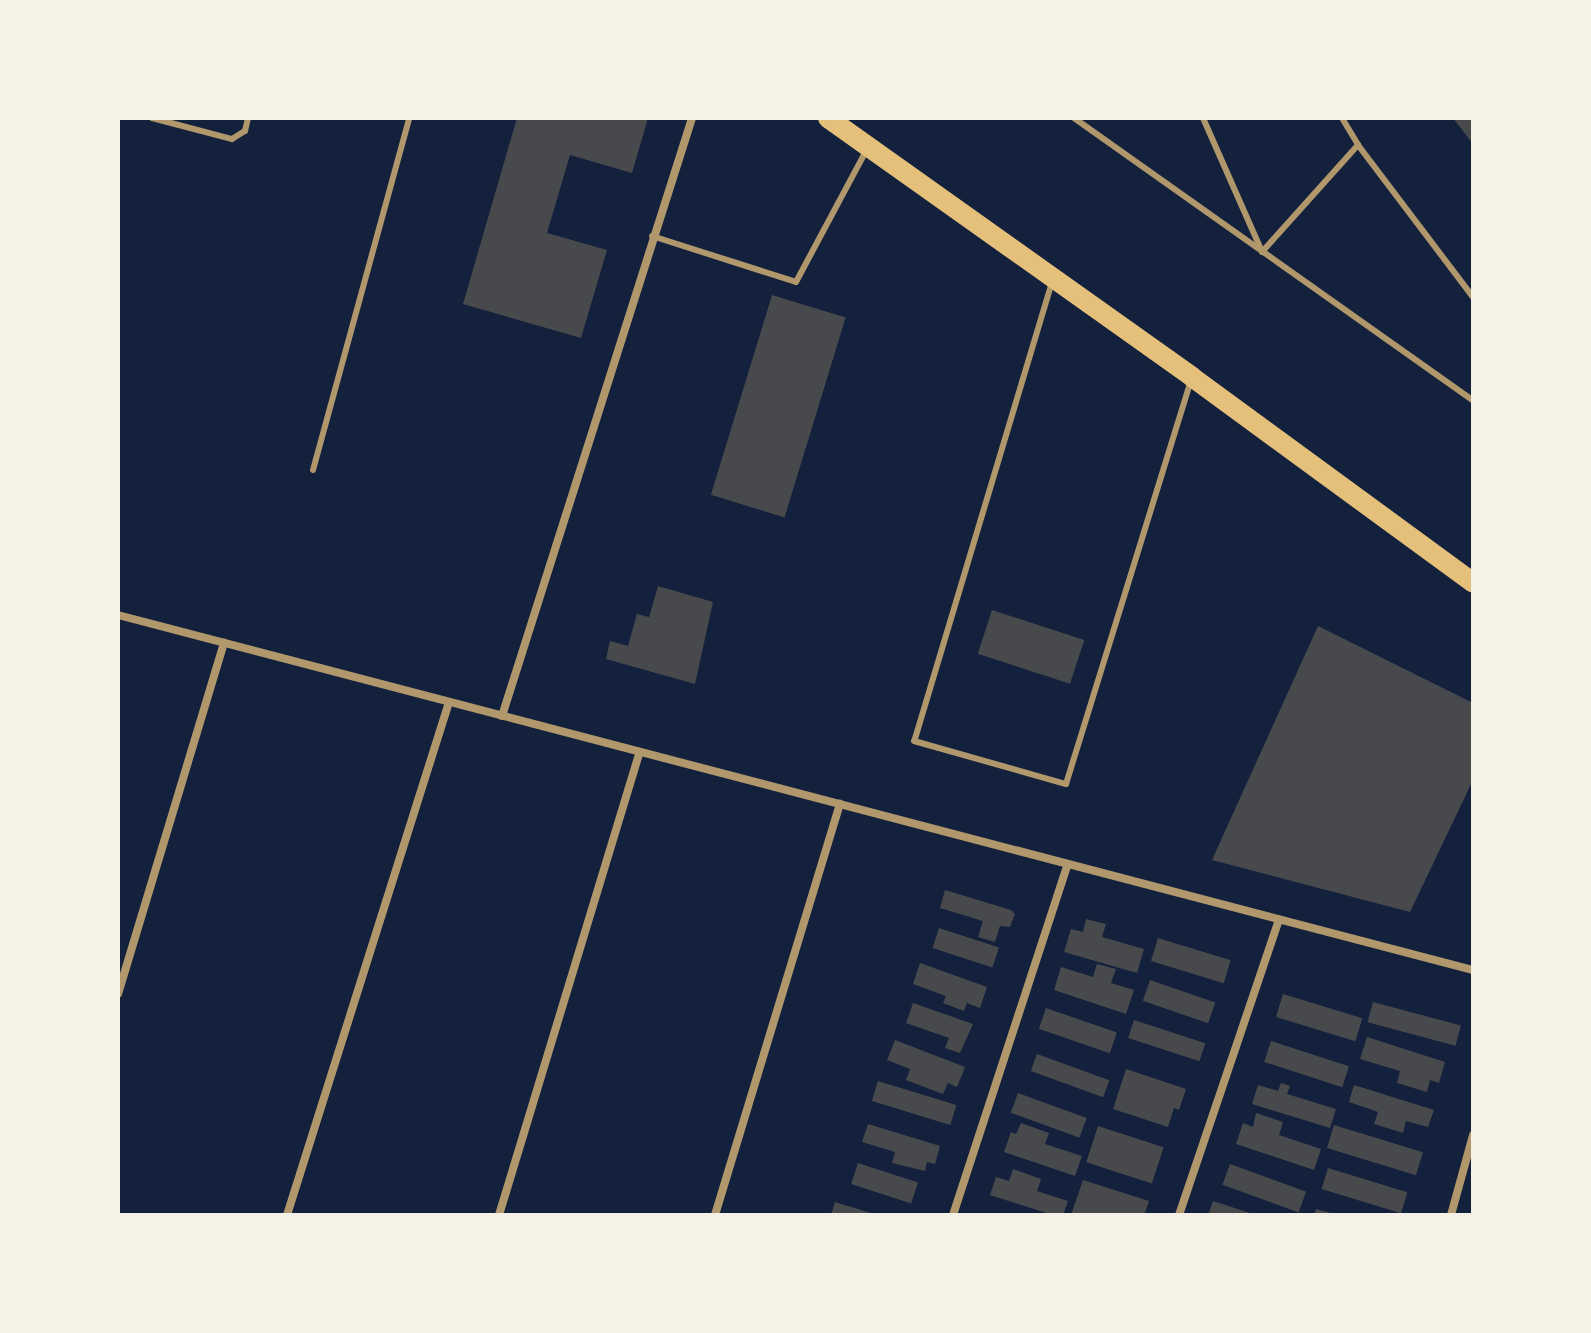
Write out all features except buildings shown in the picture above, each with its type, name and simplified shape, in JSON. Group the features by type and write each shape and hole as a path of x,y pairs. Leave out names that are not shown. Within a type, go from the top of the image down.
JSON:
{"main road":[{"path":"828,118 1192,377 1473,583"}],"street":[{"path":"502,716 692,118"},
{"path":"118,615 1473,970"},
{"path":"118,994 224,643"},
{"path":"287,1215 449,702"},
{"path":"499,1215 640,752"},
{"path":"715,1215 840,804"},
{"path":"953,1215 1068,864"},
{"path":"1179,1215 1279,919"},
{"path":"1451,1215 1473,1135"}],"lane":[{"path":"152,118 232,139 245,131 248,118"},
{"path":"313,470 409,118"},
{"path":"1074,118 1473,400"},
{"path":"1203,118 1262,252"},
{"path":"1342,118 1358,145 1473,297"},
{"path":"1262,252 1358,145"},
{"path":"652,236 796,282 868,147"},
{"path":"1054,278 914,741 1066,784 1192,377"}]}
